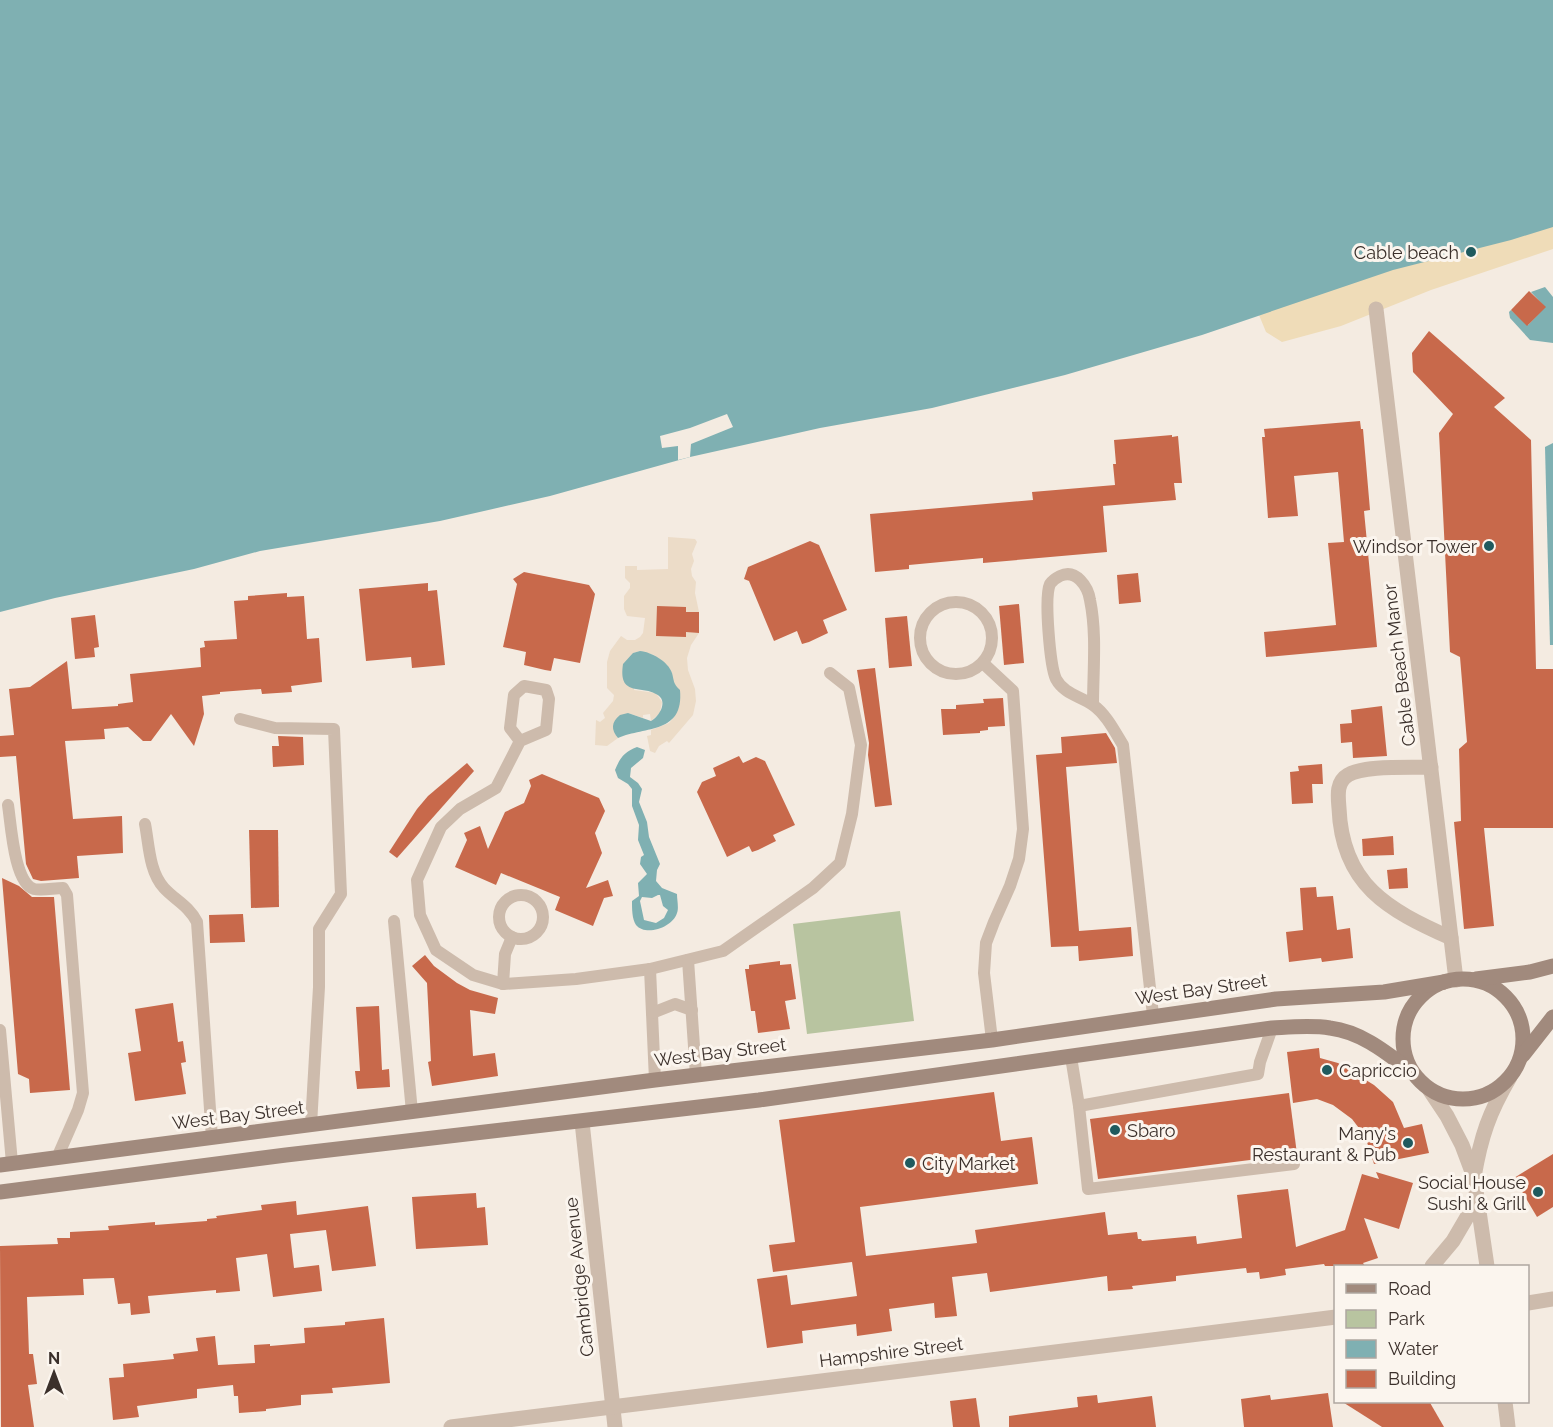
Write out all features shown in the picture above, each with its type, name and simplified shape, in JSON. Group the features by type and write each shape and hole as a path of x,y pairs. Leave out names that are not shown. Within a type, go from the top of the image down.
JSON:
{"main road":[{"name":"West Bay Street","path":"6,1164 654,1080 992,1040 1276,999 1384,992 1457,980 1530,972 1553,966"},
{"path":"1412,1072 1404,1049 1405,1025 1415,1003 1428,991 1457,980 1483,982 1506,996 1520,1019 1524,1032 1521,1059"},
{"path":"0,1192 286,1155 759,1100 1272,1028 1330,1028 1354,1034 1371,1042 1412,1072 1429,1089 1450,1098 1472,1099 1493,1092 1510,1077 1553,1017"}],"street":[{"name":"Cable Beach Manor","path":"1376,309 1457,980"},
{"path":"1431,767 1364,770 1350,774 1341,780 1338,791 1340,823 1348,857 1364,883 1390,907 1451,938"},
{"path":"1474,1177 1480,1141 1492,1108 1510,1077"},
{"path":"1429,1089 1447,1116 1462,1145 1474,1177 1487,1265"},
{"name":"Cambridge Avenue","path":"582,1122 615,1427"},
{"path":"1433,1265 1453,1241 1477,1200"},
{"path":"1529,1303 1553,1299"},
{"name":"Hampshire Street","path":"451,1427 1334,1317"},
{"path":"1505,1403 1508,1427"}],"lane":[{"path":"1093,705 1093,628 1090,599 1082,581 1074,575 1062,574 1051,582 1047,593 1050,647 1056,679 1073,696 1093,705 1109,722 1123,745 1153,1015"},
{"path":"965,602 982,612 992,628 993,647 984,664 967,674 948,674 931,665 921,649 920,630 929,613 946,603 965,602"},
{"path":"984,664 1013,691 1023,829 1019,859 986,943 984,973 992,1040"},
{"path":"520,741 510,728 514,695 524,686 546,690 549,699 546,730 520,741 496,788 460,809 441,828 417,880 420,915 436,950 473,975 503,984 576,979 650,969 723,951 813,888 840,863 852,814 861,745 849,688 830,673"},
{"path":"240,719 275,728 334,729 341,894 319,929 319,987 311,1125"},
{"path":"8,805 17,863 25,884 35,889 63,888 67,895 83,1093 57,1158"},
{"path":"145,824 155,876 163,888 192,911 196,922 212,1137"},
{"path":"394,921 412,1112"},
{"path":"503,984 505,954 512,937"},
{"path":"688,960 696,1075"},
{"path":"650,969 654,1080"},
{"path":"652,1013 675,1004 692,1010"},
{"path":"1079,1106 1258,1074 1272,1028"},
{"path":"0,1030 6,1164"},
{"path":"1071,1057 1088,1189 1294,1164"}],"green space":[{"path":"900,911 914,1021 807,1034 793,924"}],"sand":[{"name":"Cable beach","path":"1553,163 1553,249 1431,290 1341,326 1282,342 1266,332 1259,315 1270,272"}],"shaded area":[{"path":"668,537 695,539 697,542 692,554 694,561 691,569 696,582 695,593 699,612 690,612 690,632 699,633 691,645 687,658 688,670 695,689 696,701 693,715 669,743 667,741 659,746 655,753 650,751 647,736 651,735 651,730 669,723 675,716 676,687 667,665 654,655 640,651 633,653 634,690 656,693 662,702 660,713 651,721 650,714 643,715 643,718 628,713 615,734 618,738 607,746 595,745 596,720 600,722 605,718 603,713 613,701 614,695 607,688 607,662 610,651 621,636 627,640 635,640 643,633 645,618 627,616 624,609 624,596 630,588 630,583 625,578 625,566 637,566 637,570 668,569"}],"water":[{"path":"0,0 1553,0 1553,227 1393,270 1202,335 1065,375 932,408 820,428 690,457 550,496 440,521 260,551 194,569 0,612"},
{"path":"1545,287 1553,297 1553,343 1530,340 1510,318 1509,312 1511,310 1528,325 1545,307 1531,292"},
{"path":"1553,443 1553,645 1550,645 1545,447"},
{"path":"640,651 659,658 667,665 680,690 680,704 670,721 661,726 618,738 613,726 620,715 628,713 651,721 662,708 662,700 656,694 627,686 624,681 623,664 633,653"},
{"path":"637,747 645,750 643,758 631,768 630,777 642,789 639,802 660,864 656,881 662,888 677,894 678,909 674,918 665,926 652,930 640,929 633,917 632,901 639,896 638,883 647,874 640,864 641,857 644,855 638,840 639,825 632,806 632,789 618,778 615,770 623,756","holes":["660,895 663,906 668,910 664,918 656,923 644,920 640,901 642,897 652,898"]}],"pier":[{"path":"727,414 733,427 691,444 690,457 678,460 678,446 662,448 660,436"}],"building":[{"path":"1529,291 1546,307 1527,326 1511,310"},
{"name":"Windsor Tower","path":"1429,331 1505,398 1494,407 1531,440 1536,669 1553,669 1553,828 1484,828 1494,926 1464,929 1454,822 1461,821 1459,749 1467,742 1460,657 1450,652 1439,433 1453,414 1413,372 1412,353"},
{"path":"1360,421 1361,429 1363,429 1370,510 1364,511 1377,647 1266,657 1264,632 1336,625 1328,543 1344,542 1338,472 1294,476 1298,516 1268,518 1262,437 1265,437 1264,429"},
{"path":"1172,435 1172,437 1178,436 1182,483 1174,483 1176,500 1103,506 1107,552 983,563 983,558 909,565 909,569 875,572 870,514 1033,500 1032,492 1115,485 1114,440"},
{"path":"810,541 819,545 847,610 823,620 828,633 809,642 802,644 797,631 774,641 749,581 744,579 748,567"},
{"path":"524,572 589,585 595,594 580,663 554,658 551,671 545,670 524,665 526,652 503,647 517,584 513,579"},
{"path":"1138,573 1141,602 1119,604 1117,575"},
{"path":"428,583 428,591 437,590 445,665 412,668 411,657 366,661 359,589"},
{"path":"287,593 287,597 304,596 307,639 319,638 322,682 291,686 292,692 262,694 261,689 220,692 220,694 202,696 204,714 194,746 171,714 151,741 143,741 128,727 104,729 105,739 65,741 73,819 122,816 123,853 77,856 79,878 41,881 33,879 26,864 16,756 0,757 0,736 14,735 9,689 30,687 67,661 72,709 118,706 118,704 133,702 130,674 201,667 200,648 205,647 204,641 237,639 234,601 248,600 248,596"},
{"path":"1019,604 1024,663 1004,665 999,606"},
{"path":"657,606 686,607 686,612 699,612 699,633 686,632 686,637 656,636"},
{"path":"95,615 99,647 94,648 95,657 75,659 71,618"},
{"path":"907,616 912,666 889,668 885,618"},
{"path":"875,668 892,805 875,807 868,755 869,743 857,670"},
{"path":"1003,698 1005,726 988,727 988,730 980,731 980,733 943,735 941,709 956,709 956,705 984,703 983,699"},
{"path":"1382,706 1387,756 1353,758 1352,742 1341,743 1340,724 1352,723 1351,710"},
{"path":"1106,733 1115,748 1117,763 1066,767 1079,931 1131,927 1133,956 1079,961 1078,946 1051,947 1036,755 1062,753 1061,737"},
{"path":"278,736 303,737 304,765 273,767 272,746 279,746"},
{"path":"739,756 743,763 756,757 765,761 795,825 773,835 776,841 758,850 752,852 749,846 727,857 697,792 702,782 716,776 713,768"},
{"path":"467,763 474,771 397,858 389,852 428,796"},
{"path":"1322,764 1323,784 1312,784 1313,803 1292,804 1290,772 1299,771 1298,766"},
{"path":"542,774 599,798 605,811 595,833 602,853 586,888 608,880 613,896 604,898 593,926 555,910 560,897 501,873 496,885 455,867 467,840 464,833 480,826 488,849 505,812 524,803 531,786 529,780"},
{"path":"249,830 278,830 279,907 251,908"},
{"path":"1393,836 1394,855 1363,856 1362,839"},
{"path":"1407,868 1408,888 1389,889 1387,870"},
{"path":"2,878 19,886 32,897 54,897 70,1090 30,1093 29,1079 18,1074"},
{"path":"1316,887 1317,897 1333,896 1337,930 1350,928 1353,958 1322,962 1321,958 1289,962 1286,932 1303,930 1300,888"},
{"path":"243,914 245,942 210,943 209,915"},
{"path":"425,955 434,966 457,983 470,990 498,998 495,1014 470,1010 473,1056 495,1053 498,1076 432,1086 428,1062 431,1061 427,983 412,966"},
{"path":"780,961 780,965 791,964 796,999 785,1001 790,1029 758,1033 755,1011 751,1011 745,969 749,969 749,965"},
{"path":"173,1003 178,1042 183,1041 186,1062 181,1063 186,1094 135,1101 128,1053 141,1051 135,1009"},
{"path":"379,1006 382,1070 389,1069 390,1087 357,1089 355,1071 360,1071 356,1007"},
{"path":"1319,1048 1320,1058 1338,1063 1374,1085 1393,1102 1404,1128 1422,1124 1429,1153 1374,1164 1365,1136 1352,1119 1333,1105 1317,1099 1293,1103 1287,1052"},
{"path":"994,1092 1001,1141 1032,1137 1038,1184 860,1207 866,1256 977,1243 975,1230 1105,1212 1108,1235 1137,1232 1138,1239 1142,1241 1196,1236 1197,1244 1242,1238 1237,1195 1288,1189 1296,1247 1345,1230 1362,1174 1379,1179 1376,1172 1413,1183 1399,1229 1364,1218 1378,1258 1363,1263 1364,1265 1325,1266 1324,1264 1285,1269 1286,1275 1260,1279 1259,1272 1247,1273 1246,1268 1176,1276 1176,1281 1108,1291 1107,1276 990,1292 987,1273 952,1277 957,1316 935,1318 934,1303 889,1309 892,1331 857,1336 856,1324 802,1331 803,1343 767,1348 757,1279 787,1275 791,1305 857,1296 852,1262 773,1272 769,1245 795,1242 779,1120"},
{"path":"1289,1093 1297,1154 1098,1179 1090,1119"},
{"name":"Social House Sushi & Grill","path":"1553,1154 1553,1207 1537,1217 1514,1178"},
{"path":"476,1193 477,1208 485,1207 488,1245 416,1249 412,1197"},
{"path":"296,1201 297,1215 368,1206 376,1266 332,1271 326,1230 290,1234 294,1268 319,1265 322,1291 273,1297 267,1254 236,1258 240,1291 216,1293 216,1290 148,1296 150,1313 131,1315 130,1303 118,1304 114,1278 83,1279 84,1295 27,1297 29,1354 33,1354 37,1384 28,1385 34,1427 1,1427 0,1246 58,1244 57,1238 70,1238 70,1232 109,1230 108,1226 155,1222 155,1225 207,1221 207,1219 217,1218 216,1216 262,1210 261,1205"},
{"path":"384,1318 390,1383 332,1388 333,1393 301,1395 301,1405 239,1413 238,1396 234,1396 233,1385 197,1389 197,1398 137,1406 139,1417 113,1420 109,1378 124,1377 123,1364 174,1359 173,1354 198,1351 196,1338 215,1336 218,1365 255,1363 254,1345 305,1343 304,1328 345,1325 345,1322"},
{"path":"1328,1393 1333,1427 1244,1427 1241,1399 1270,1395 1271,1400"},
{"path":"1097,1395 1098,1403 1152,1396 1156,1427 1009,1427 1009,1416 1078,1407 1077,1397"},
{"path":"976,1398 980,1427 953,1427 950,1401"},
{"path":"1344,1403 1430,1403 1444,1427 1382,1427"}],"place":[{"name":"Cable beach","path":"1471,252"},
{"name":"Windsor Tower","path":"1489,546"},
{"name":"Capriccio","path":"1327,1070"},
{"name":"Sbaro","path":"1115,1130"},
{"name":"Many's Restaurant & Pub","path":"1408,1143"},
{"name":"City Market","path":"910,1163"},
{"name":"Social House Sushi & Grill","path":"1538,1192"}]}
